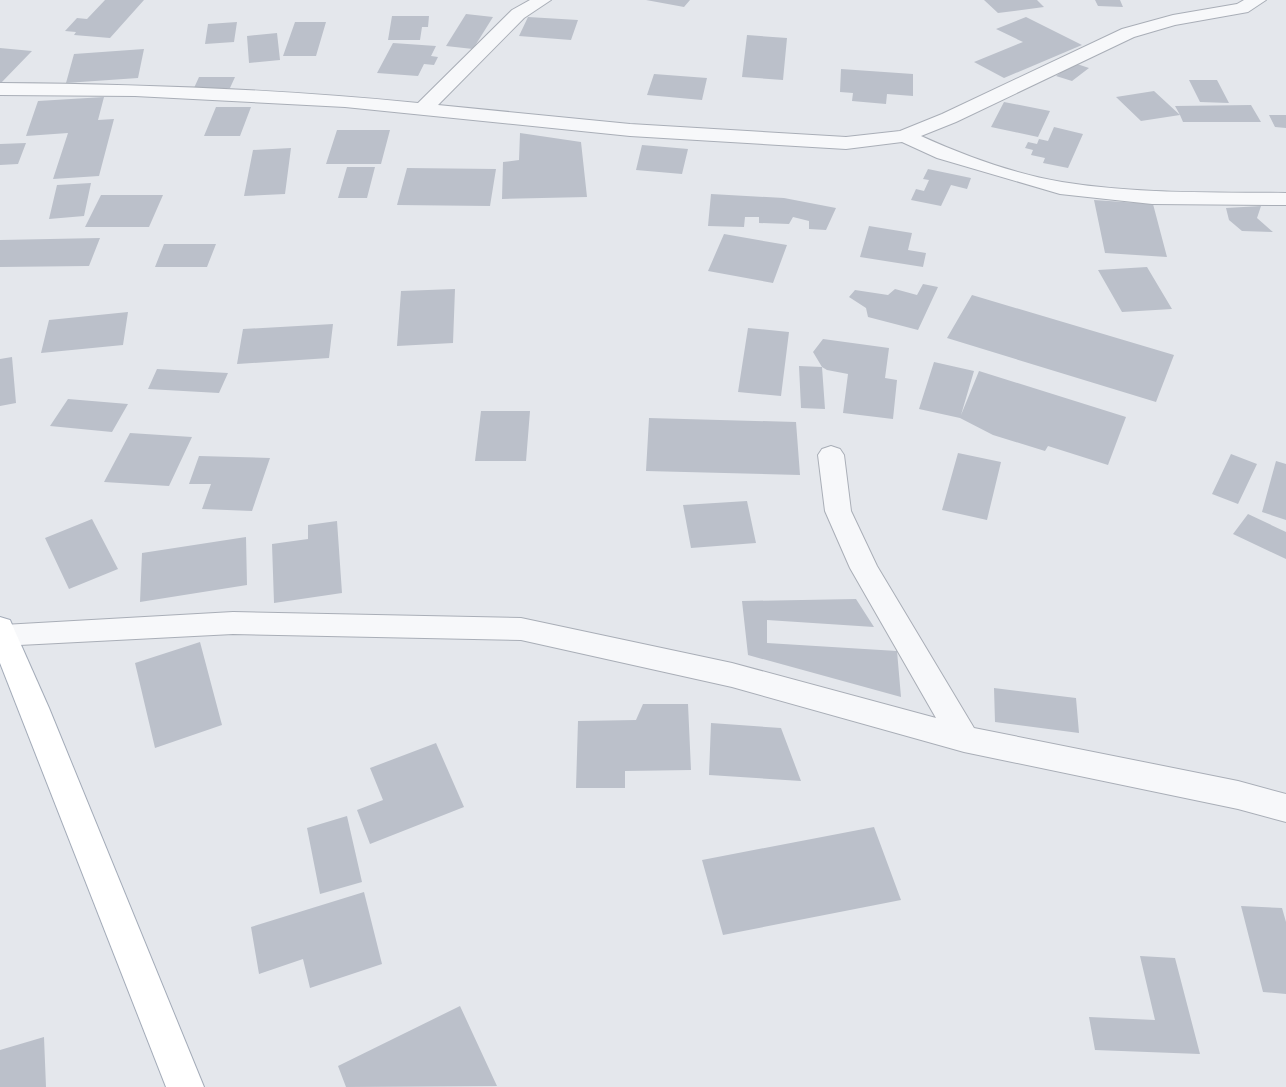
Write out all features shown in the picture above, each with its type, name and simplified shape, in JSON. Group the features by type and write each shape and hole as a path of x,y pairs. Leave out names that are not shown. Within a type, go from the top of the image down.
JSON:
{"main road":[{"path":"2,632 185,1087"}],"street":[{"path":"423,109 518,14 542,0"},
{"path":"0,89 134,90 346,101 630,130 846,142 904,136 949,118 1128,33 1173,20 1242,8 1257,0"},
{"path":"904,136 944,154 1060,188 1152,198 1286,199"},
{"path":"831,455 838,511 864,568 964,739"},
{"path":"2,632 232,623 401,625 521,629 732,675 964,739 1238,795 1286,808"}],"building":[{"path":"105,0 144,0 110,38 74,35 76,32 65,31 77,18 87,19"},
{"path":"646,0 690,0 684,7"},
{"path":"984,0 1037,0 1044,7 998,13"},
{"path":"1095,0 1120,0 1123,7 1098,6"},
{"path":"466,14 493,17 473,49 446,46"},
{"path":"392,16 429,16 428,27 422,27 420,40 388,40"},
{"path":"528,17 578,20 571,40 519,36"},
{"path":"1026,17 1082,45 1004,78 974,62 1023,42 996,29"},
{"path":"237,22 234,42 205,44 208,24"},
{"path":"295,22 326,22 316,56 283,56"},
{"path":"277,33 280,60 249,63 247,36"},
{"path":"747,35 787,38 783,80 742,77"},
{"path":"393,43 436,46 431,56 438,57 434,65 424,64 418,76 377,73"},
{"path":"0,48 32,51 0,84"},
{"path":"144,49 138,78 66,83 74,54"},
{"path":"1074,63 1089,68 1072,81 1056,76"},
{"path":"841,69 913,74 913,96 887,94 886,104 852,101 853,93 840,92"},
{"path":"654,74 707,78 702,100 647,95"},
{"path":"199,77 235,77 230,88 194,88"},
{"path":"1189,80 1217,80 1229,103 1200,102"},
{"path":"1154,91 1180,115 1141,121 1116,97"},
{"path":"104,97 98,120 114,119 99,176 53,179 68,133 26,136 38,101"},
{"path":"1004,102 1050,111 1038,137 991,127"},
{"path":"1251,105 1261,122 1183,122 1175,106"},
{"path":"216,107 251,107 240,136 204,136"},
{"path":"1269,115 1286,115 1286,128 1275,127"},
{"path":"1054,127 1083,134 1068,168 1043,163 1045,158 1031,155 1033,150 1025,148 1028,142 1037,144 1039,139 1048,141"},
{"path":"337,130 390,130 381,164 326,164"},
{"path":"520,133 581,142 587,197 502,199 503,162 519,160"},
{"path":"26,143 18,164 0,165 0,144"},
{"path":"642,145 688,149 682,174 636,170"},
{"path":"291,148 285,194 244,196 253,150"},
{"path":"347,167 375,167 367,198 338,198"},
{"path":"407,168 496,169 490,206 397,205"},
{"path":"928,169 971,178 967,189 951,185 941,206 911,200 916,189 924,191 929,180 923,179"},
{"path":"91,183 84,216 49,219 57,185"},
{"path":"711,194 784,198 836,208 826,230 809,229 809,221 793,217 789,224 759,223 759,217 745,217 744,227 708,226"},
{"path":"101,195 163,195 149,227 85,227"},
{"path":"1094,200 1153,204 1167,257 1105,253"},
{"path":"1261,206 1257,218 1273,232 1242,231 1229,220 1226,208"},
{"path":"869,226 912,233 908,250 926,253 923,267 860,257"},
{"path":"724,234 787,245 773,283 708,271"},
{"path":"100,238 89,266 0,267 0,240"},
{"path":"164,244 216,244 207,267 155,267"},
{"path":"1147,267 1172,309 1122,312 1098,270"},
{"path":"923,284 938,287 918,330 868,317 866,308 849,297 855,290 888,295 895,289 917,295"},
{"path":"455,289 453,343 397,346 401,291"},
{"path":"972,295 1174,355 1156,402 947,338"},
{"path":"128,312 123,345 41,353 49,320"},
{"path":"333,324 329,358 237,364 243,329"},
{"path":"748,328 789,332 781,396 738,392"},
{"path":"823,339 889,348 885,378 897,380 893,419 843,413 848,374 827,370 822,367 813,352"},
{"path":"12,357 16,403 0,406 0,359"},
{"path":"934,362 974,371 961,415 979,371 1126,417 1108,465 1048,446 1045,451 993,435 960,418 919,409"},
{"path":"799,366 822,367 825,409 801,408"},
{"path":"157,369 228,373 219,393 148,389"},
{"path":"68,399 128,404 112,432 50,426"},
{"path":"481,411 530,411 526,461 475,461"},
{"path":"649,418 796,422 800,475 646,471"},
{"path":"130,433 192,437 169,486 104,482"},
{"path":"958,453 1001,462 987,520 942,510"},
{"path":"1231,454 1257,464 1238,504 1212,494"},
{"path":"199,456 270,458 252,511 202,509 211,484 189,484"},
{"path":"1276,461 1286,464 1286,520 1262,512"},
{"path":"747,501 756,543 691,548 683,505"},
{"path":"1248,514 1286,532 1286,559 1233,534"},
{"path":"92,519 118,569 69,589 45,538"},
{"path":"337,521 342,593 274,603 272,544 308,539 308,525"},
{"path":"246,537 247,585 140,602 142,553"},
{"path":"856,599 874,627 767,620 767,643 897,651 901,697 748,655 742,601"},
{"path":"200,642 222,725 155,748 135,663"},
{"path":"994,688 1076,698 1079,733 995,722"},
{"path":"643,704 688,704 691,770 625,771 625,788 576,788 578,721 636,720"},
{"path":"711,723 781,728 801,781 709,775"},
{"path":"436,743 464,807 370,844 357,810 383,800 370,768"},
{"path":"347,816 362,882 320,894 307,828"},
{"path":"874,827 901,900 723,935 702,860"},
{"path":"364,892 382,964 310,988 303,959 259,974 251,927"},
{"path":"1241,906 1282,908 1286,922 1286,994 1263,992"},
{"path":"1140,956 1175,958 1200,1054 1095,1050 1089,1017 1155,1020"},
{"path":"460,1006 497,1086 346,1087 338,1066"},
{"path":"44,1037 46,1087 0,1087 0,1050"}]}
